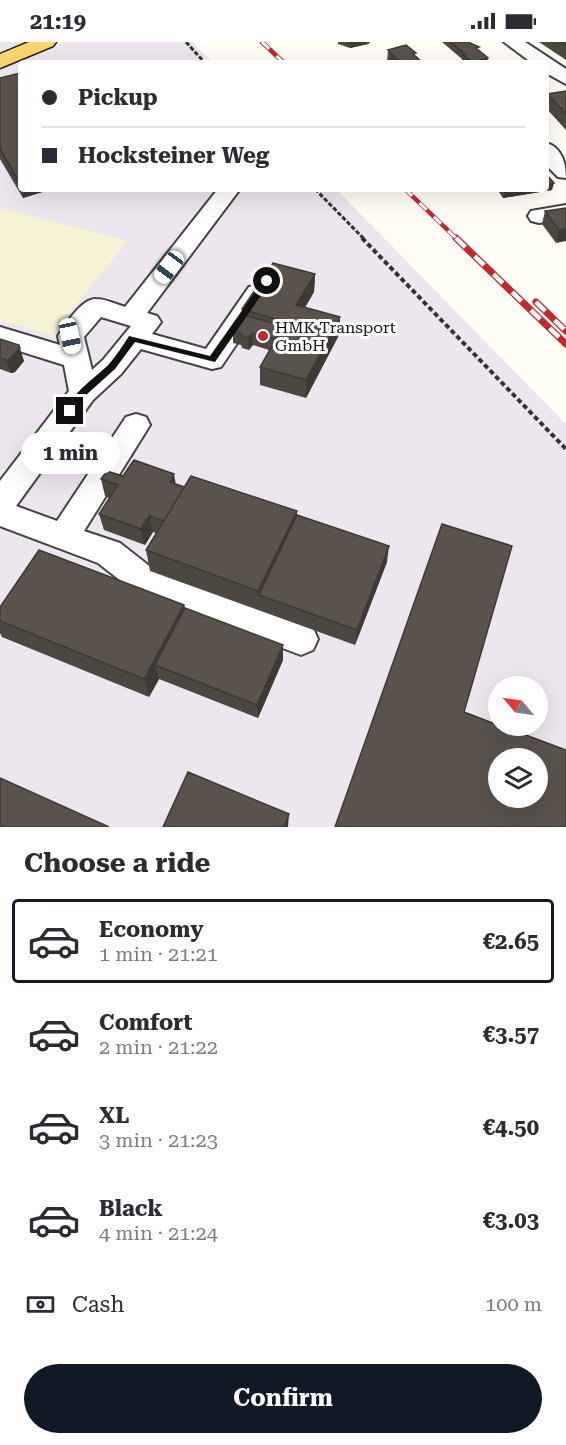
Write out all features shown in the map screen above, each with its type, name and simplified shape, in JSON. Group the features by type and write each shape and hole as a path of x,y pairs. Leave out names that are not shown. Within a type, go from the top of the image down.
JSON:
{"main road":[{"path":"0,62 46,42"}],"street":[{"path":"513,42 539,60"},
{"path":"549,67 566,78"},
{"path":"549,91 566,86"},
{"path":"6,487 83,393 112,367 132,328 227,192"},
{"path":"539,216 566,212"},
{"path":"83,393 70,336 95,307 132,328 212,360 267,281"},
{"path":"0,336 76,359"},
{"path":"64,536 136,425"},
{"path":"0,513 109,553 146,582 301,639"}],"path":[{"path":"186,42 202,60"},
{"path":"318,192 566,449"}],"shaded area":[{"path":"0,42 192,42 210,60 18,60 18,192 339,192 566,424 566,827 0,827"},
{"path":"0,208 128,241 51,335 0,320"}],"building":[{"path":"450,42 468,42 479,47 476,48 488,58 470,60 463,55 465,54"},
{"path":"406,45 416,53 413,54 420,60 397,60 388,50"},
{"path":"18,74 18,180 0,149 0,78"},
{"path":"566,91 566,114 549,96 549,94"},
{"path":"566,208 566,229 559,230 545,211"},
{"path":"273,263 315,274 296,305 340,317 306,380 260,367 286,322 242,309"},
{"path":"243,315 284,326 276,339 253,333 248,338 233,331"},
{"path":"0,339 19,345 20,348 10,359 0,358"},
{"path":"134,460 174,474 170,482 184,487 164,521 149,516 141,529 99,514 118,485 101,479 107,471 123,476"},
{"path":"191,476 297,511 258,591 146,550"},
{"path":"297,515 389,546 357,630 259,595"},
{"path":"442,524 512,546 464,712 488,721 488,736 529,736 566,750 566,827 335,827"},
{"path":"39,550 184,605 144,679 0,621 0,607"},
{"path":"185,608 283,645 257,705 155,665"},
{"path":"188,772 289,814 284,827 163,827"},
{"path":"0,778 109,827 0,827"}],"railway":[{"path":"262,42 281,60"},
{"path":"408,192 457,239"},
{"path":"456,238 566,344"},
{"path":"536,302 566,331"}],"place":[{"name":"HMK Transport GmbH","path":"263,336"}],"route":[{"path":"70,411 83,393 112,367 133,338 212,360 267,281"}]}
